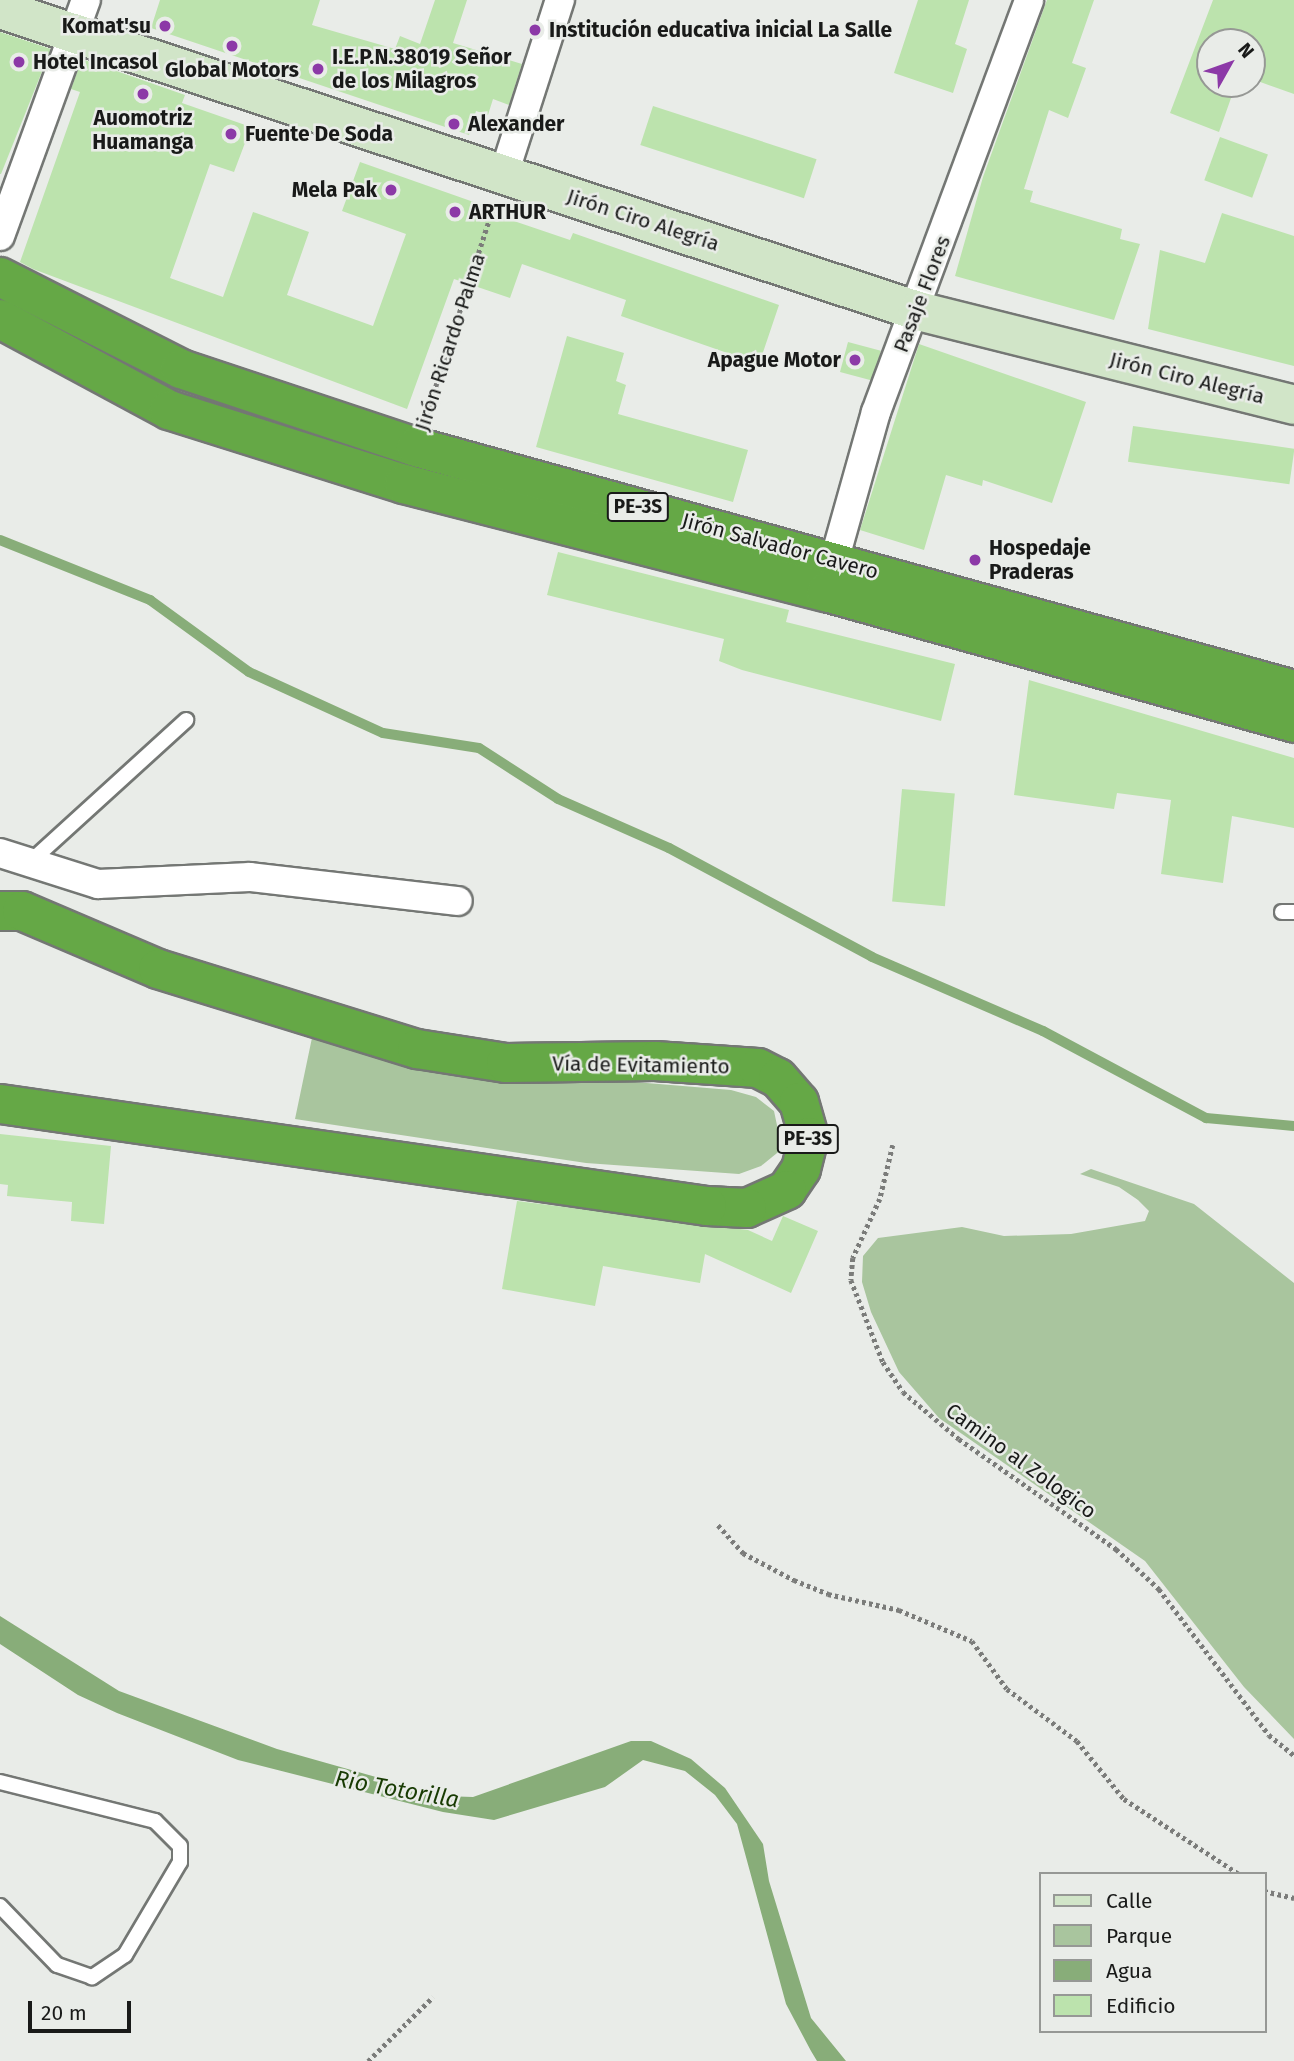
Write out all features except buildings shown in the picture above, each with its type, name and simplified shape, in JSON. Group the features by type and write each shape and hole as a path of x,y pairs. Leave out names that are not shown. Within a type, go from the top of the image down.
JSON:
{"highway":[{"name":"Jirón Salvador Cavero","path":"0,277 181,369 416,447 830,576 1208,683 1294,723"},
{"name":"Jirón Salvador Cavero","path":"0,319 169,410 404,484 830,576"},
{"name":"Jirón Salvador Cavero","path":"1208,683 1294,690"},
{"path":"11,911 13,873"},
{"name":"Vía de Evitamiento","path":"0,1104 707,1206 747,1208 787,1190 801,1169 809,1137 799,1102 778,1078 758,1068 655,1061 506,1063 417,1049 158,969 11,911"}],"street":[{"path":"504,174 560,0"},
{"name":"Pasaje Flores","path":"830,576 876,412 918,311 1029,0"},
{"name":"Jirón Ciro Alegría","path":"0,9 81,17 504,174 918,311 1294,405"},
{"path":"0,236 81,17"},
{"path":"0,853 13,873 98,884 250,877 458,901"}],"lane":[{"path":"13,873 186,720"},
{"path":"0,1782 155,1821 180,1846 180,1862 125,1955 92,1977 57,1965 0,1906"}],"path":[{"name":"Jirón Ricardo Palma","path":"416,447 504,174"},
{"name":"Camino al Zologico","path":"893,1145 880,1199 853,1258 851,1280 890,1372 903,1392 959,1439 1116,1549 1159,1589 1269,1735 1294,1755"},
{"path":"718,1525 743,1553 794,1580 828,1594 900,1610 972,1641 1007,1689 1077,1741 1124,1799 1236,1872"},
{"path":"1266,1891 1294,1898"},
{"path":"368,2061 433,1997"}],"green space":[{"path":"313,1033 465,1068 731,1090 756,1097 774,1111 782,1149 761,1166 739,1174 586,1163 295,1119"},
{"path":"1091,1169 1194,1204 1294,1283 1294,1739 1244,1687 1145,1561 939,1418 899,1372 871,1312 862,1282 863,1256 878,1238 962,1227 1004,1236 1071,1234 1145,1221 1149,1211 1138,1200 1119,1187 1080,1174"}],"water":[{"name":"Rio Totorilla","path":"0,1616 119,1691 277,1749 443,1796 473,1797 631,1741 651,1741 691,1759 725,1788 763,1844 769,1881 811,2018 846,2061 817,2061 811,2051 786,2004 737,1824 715,1795 685,1771 643,1760 605,1787 494,1820 443,1812 238,1760 117,1713 78,1695 0,1644"}],"waterway":[{"path":"0,540 150,600 249,672 383,733 479,748 558,799 669,848 872,957 1043,1031 1206,1118 1294,1126"}],"place":[{"name":"Komat'su","path":"165,26"},
{"name":"Institución educativa inicial La Salle","path":"535,30"},
{"name":"Global Motors","path":"232,46"},
{"name":"Hotel Incasol","path":"19,62"},
{"name":"I.E.P.N.38019 Señor de los Milagros","path":"318,69"},
{"name":"Auomotriz Huamanga","path":"143,94"},
{"name":"Alexander","path":"454,124"},
{"name":"Fuente De Soda","path":"231,134"},
{"name":"Mela Pak","path":"391,190"},
{"name":"ARTHUR","path":"455,212"},
{"name":"Apague Motor","path":"855,360"},
{"name":"Hospedaje Praderas","path":"975,560"}]}
